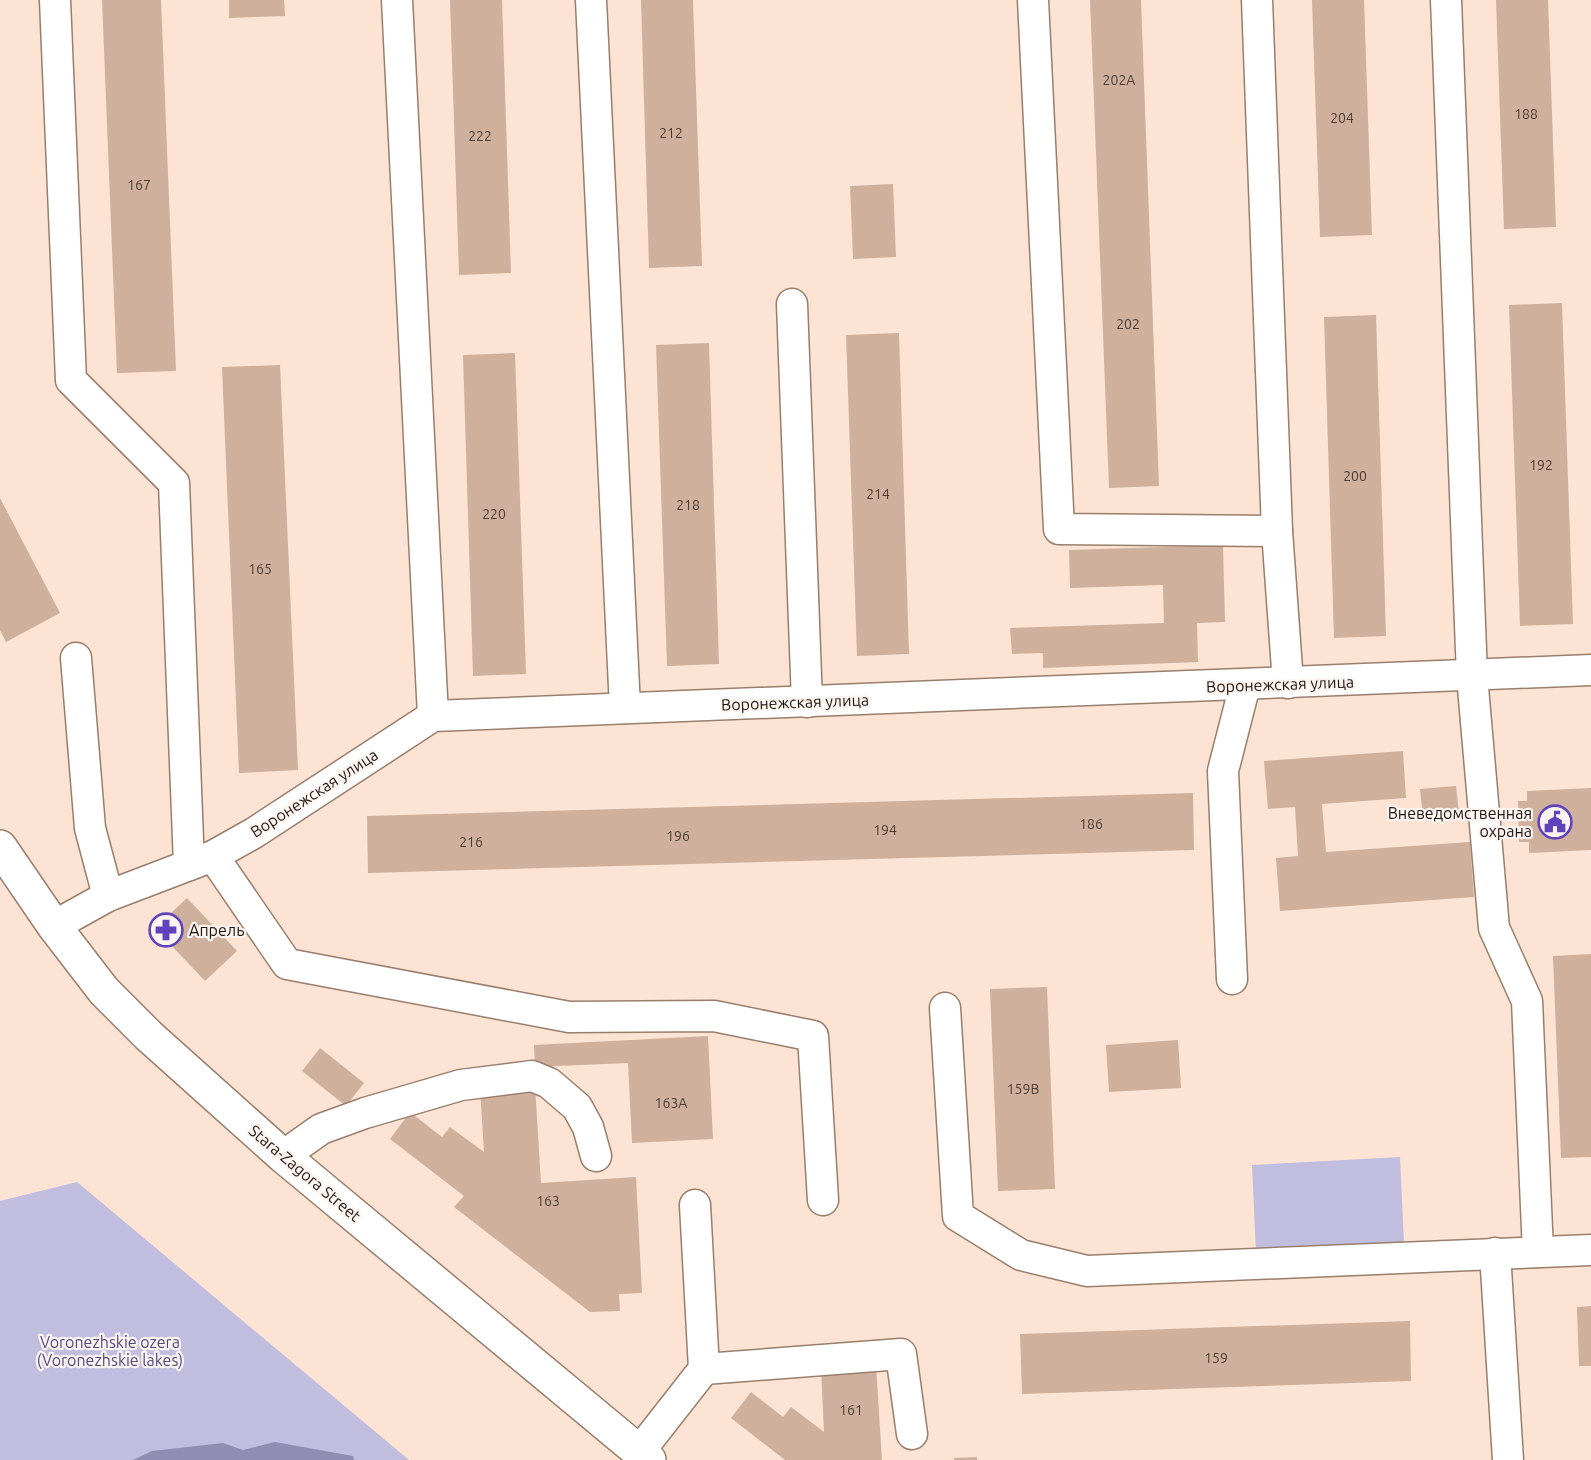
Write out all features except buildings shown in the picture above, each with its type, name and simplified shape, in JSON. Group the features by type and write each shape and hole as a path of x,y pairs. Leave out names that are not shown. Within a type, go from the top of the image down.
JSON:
{"main road":[{"name":"Stara-Zagora Street","path":"0,847 54,926 104,991 134,1021 283,1156 644,1456"}],"street":[{"path":"55,0 71,380 174,483 201,861 287,964 569,1017 714,1016 813,1036 823,1200"},
{"path":"397,0 433,716"},
{"path":"591,0 625,708"},
{"path":"1033,0 1059,529 1277,531"},
{"path":"1257,0 1277,531 1288,683"},
{"path":"1446,0 1472,676 1494,928 1527,1001 1538,1252"},
{"path":"792,304 807,702"},
{"path":"76,658 90,828 108,896"},
{"name":"Воронежская улица","path":"54,926 108,896 201,861 254,832 433,716 1591,670"},
{"path":"1232,979 1223,771 1245,685"},
{"path":"945,1008 958,1216 1021,1255 1086,1271 1591,1250"},
{"path":"283,1156 321,1129 365,1113 461,1086 532,1076 549,1083 577,1107 588,1127 596,1156"},
{"path":"644,1456 704,1369 695,1205"},
{"path":"1495,1253 1508,1460"},
{"path":"704,1369 901,1354 912,1434"}],"green space":[{"path":"1400,1157 1404,1244 1256,1252 1252,1165"},
{"name":"Voronezhskie ozera (Voronezhskie lakes)","path":"77,1182 409,1460 0,1460 0,1201"}],"shaded area":[{"path":"275,1442 353,1456 354,1460 133,1460 152,1451 223,1443 243,1450"}],"place":[{"name":"Вневедомственная охрана","path":"1555,822"},
{"name":"Апрель","path":"166,930"}]}
